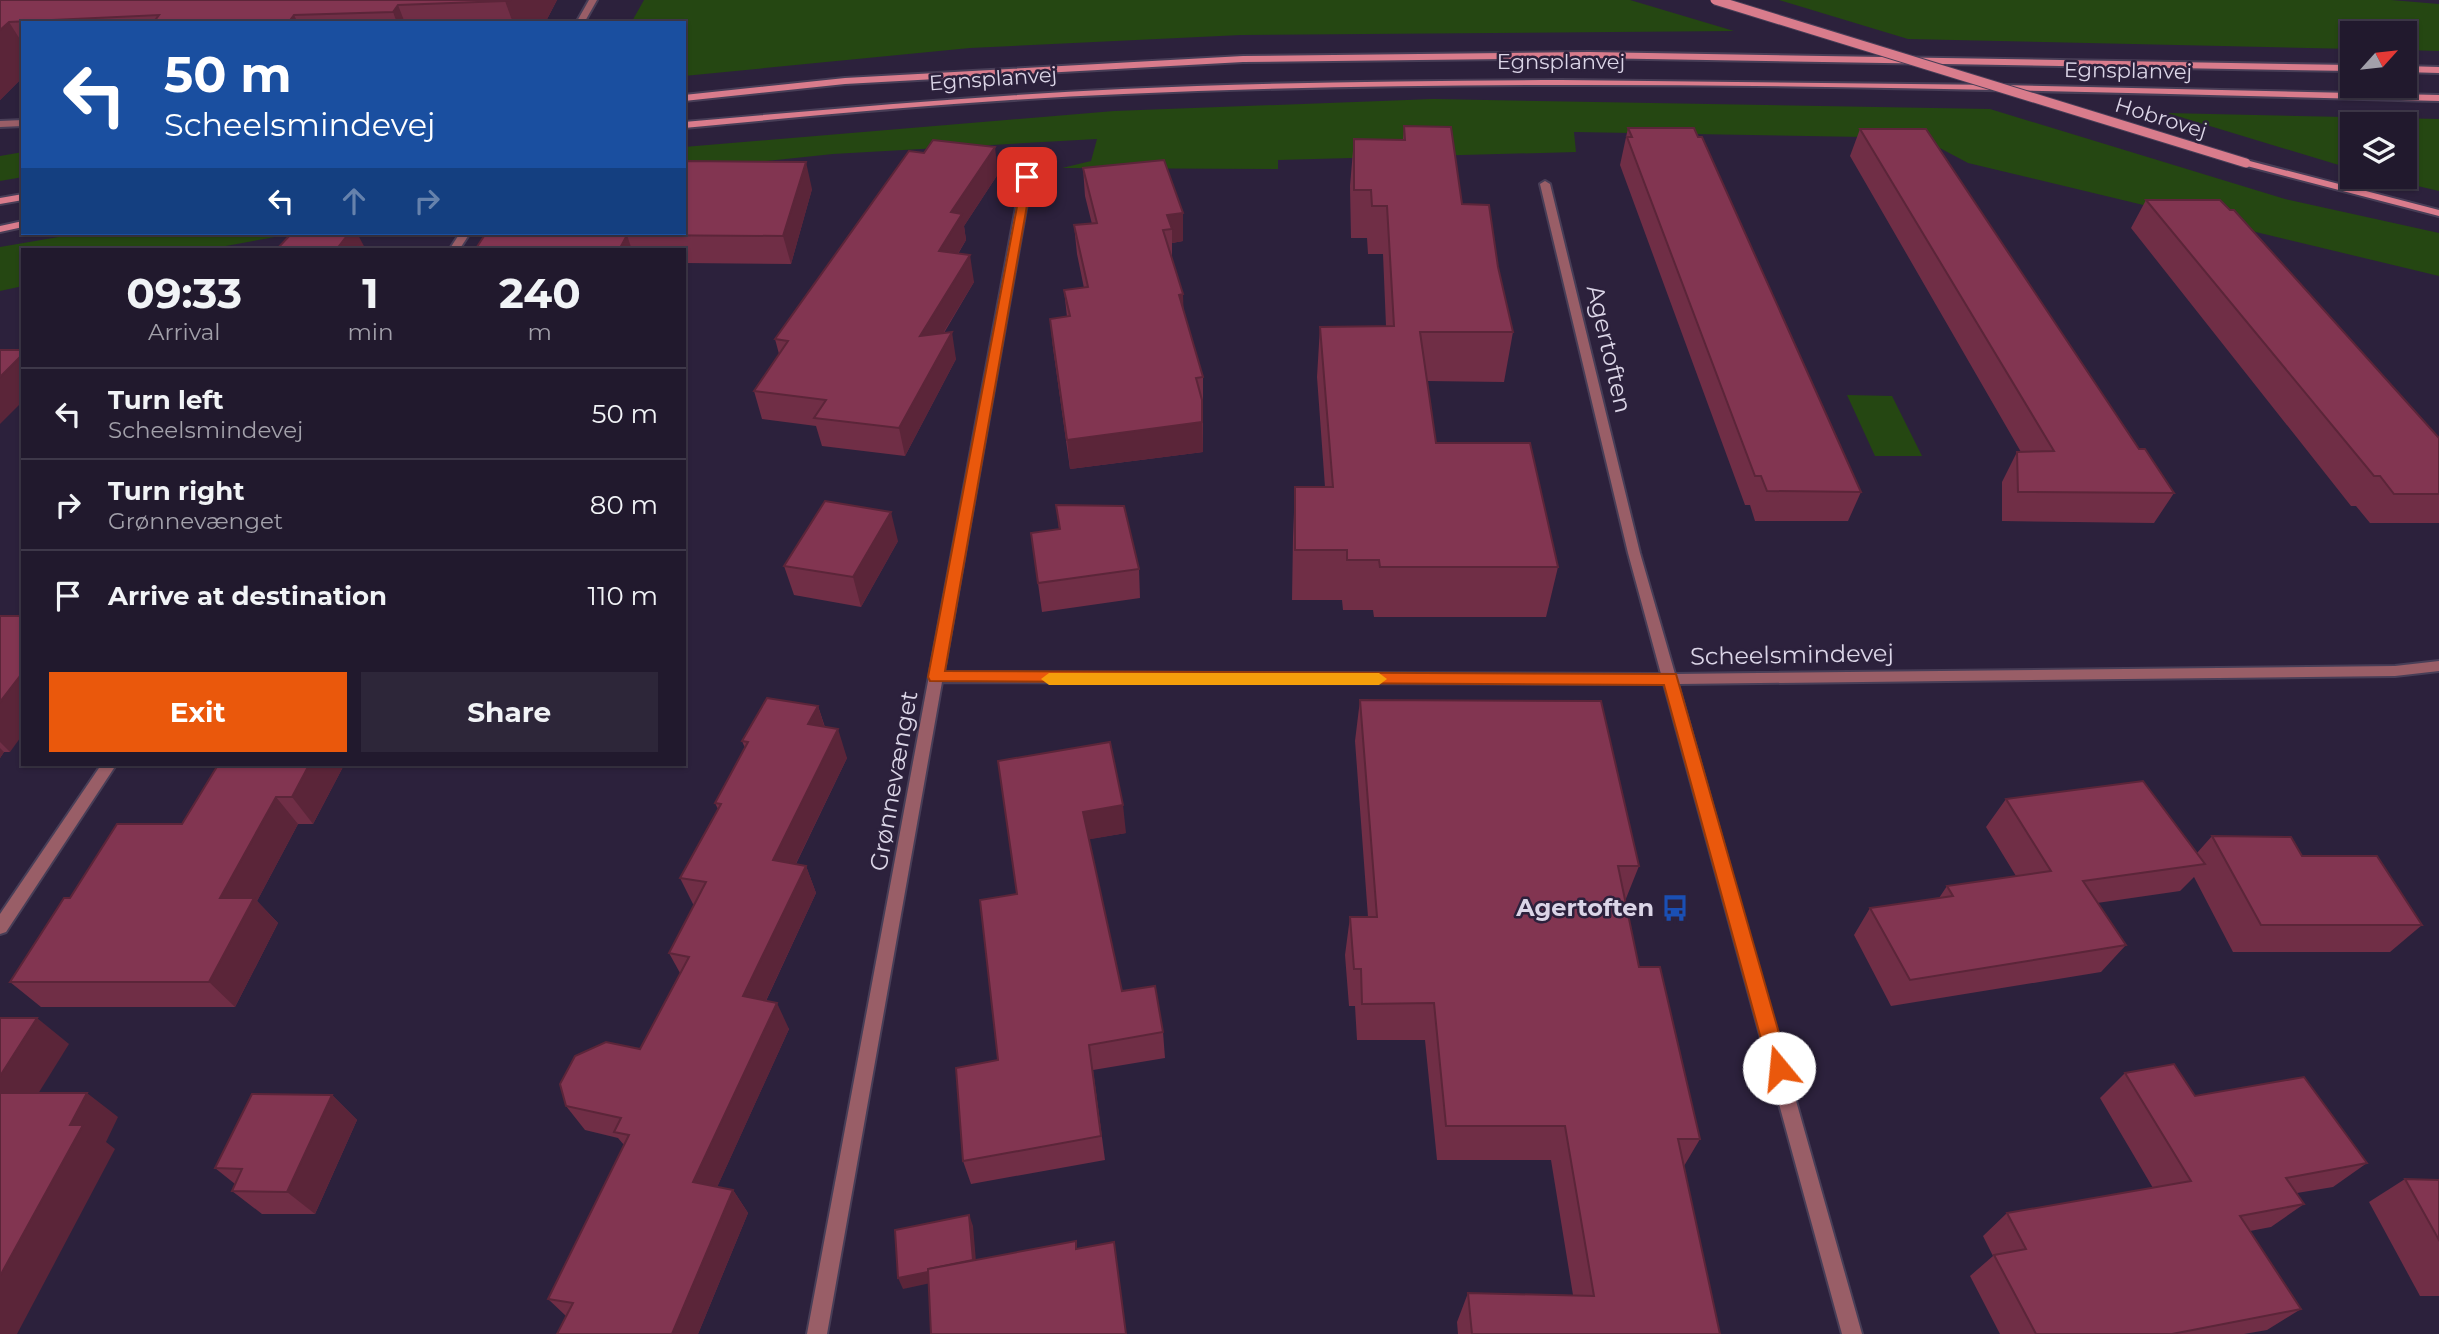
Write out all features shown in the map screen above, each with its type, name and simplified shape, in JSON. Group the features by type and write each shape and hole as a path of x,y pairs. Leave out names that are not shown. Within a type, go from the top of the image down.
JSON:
{"main road":[{"name":"Hobrovej","path":"1715,0 2246,163 2439,213"},
{"name":"Egnsplanvej","path":"686,98 845,81 1243,59 1589,55 2340,68"},
{"path":"2417,69 2439,70"},
{"name":"Egnsplanvej","path":"686,125 936,102 1095,92 1501,80 1873,84 2439,98"},
{"path":"0,201 21,197"},
{"path":"0,229 21,224"}],"street":[{"path":"581,21 593,0"},
{"path":"0,124 21,123"},
{"name":"Grønnevænget","path":"817,1334 1031,153"},
{"name":"Agertoften","path":"1545,184 1631,541 1852,1334"},
{"name":"Scheelsmindevej","path":"936,677 1670,679 2395,671 2439,666"},
{"path":"0,927 109,766"}],"green space":[{"path":"644,0 1630,0 1734,31 1241,35 970,48 686,76 686,21 632,21"},
{"path":"1779,0 2391,0 2439,4 2439,51 2417,50 2417,21 2340,21 2340,49 1908,39"},
{"path":"1433,99 1990,109 2285,199 2439,233 2439,276 1968,163 1921,138 1574,132 1576,152 1278,160 1278,169 1062,168 1091,161 1097,139 833,154 686,170 686,147 1114,111"},
{"path":"2167,113 2340,117 2340,165"},
{"path":"2417,119 2439,119 2439,191 2417,186"},
{"path":"21,152 21,177 0,181 0,156"},
{"path":"70,235 286,235 215,248 21,248 21,286 0,291 0,247"},
{"path":"1847,395 1892,396 1922,456 1875,456"}],"building":[{"path":"0,0 511,0 398,5 393,12 294,15 290,21 154,21 159,15 9,22 0,30"},
{"path":"1404,126 1451,127 1462,204 1489,205 1498,267 1513,332 1420,332 1436,443 1530,443 1558,567 1380,567 1379,560 1347,560 1347,550 1295,550 1295,487 1333,487 1320,327 1394,326 1387,206 1372,206 1371,190 1354,190 1354,139 1405,140"},
{"path":"1628,128 1694,128 1698,137 1702,137 1861,492 1767,491 1761,476 1755,476 1627,137 1632,137"},
{"path":"1860,129 1926,129 2139,449 2145,449 2174,493 2018,492 2017,452 2054,451"},
{"path":"933,140 995,147 951,212 962,214 939,251 970,255 920,336 952,332 899,428 814,418 826,400 754,391 788,341 775,339 909,151 924,153"},
{"path":"1164,160 1183,213 1167,215 1172,229 1163,230 1183,294 1179,295 1203,377 1196,378 1202,400 1202,422 1067,440 1050,319 1070,316 1064,290 1088,287 1074,225 1097,223 1083,168"},
{"path":"686,161 806,162 783,236 627,235 686,235"},
{"path":"2146,200 2220,200 2230,210 2234,210 2439,438 2439,494 2394,494 2380,476 2374,476"},
{"path":"290,235 347,235 338,248 278,248"},
{"path":"485,235 627,235 620,248 476,248"},
{"path":"0,350 21,350 21,356 0,377"},
{"path":"825,501 891,512 853,577 784,566"},
{"path":"1056,505 1124,506 1139,569 1038,583 1031,533 1060,529"},
{"path":"0,616 21,616 21,675 0,702"},
{"path":"767,698 818,706 808,724 838,729 773,860 806,866 743,996 777,1003 693,1182 733,1190 672,1334 557,1334 573,1303 548,1299 629,1135 614,1132 621,1118 566,1106 560,1084 575,1056 606,1042 640,1049 689,957 669,953 706,882 680,878 721,804 715,803 748,742 742,741"},
{"path":"1360,700 1601,701 1639,866 1618,866 1639,967 1660,967 1700,1139 1678,1139 1720,1334 1472,1334 1468,1293 1594,1296 1565,1126 1446,1126 1434,1003 1362,1004 1361,969 1354,969 1350,917 1377,917"},
{"path":"1110,742 1123,805 1083,812 1122,991 1155,986 1163,1032 1089,1045 1101,1136 963,1161 956,1068 998,1060 980,900 1017,894 998,761"},
{"path":"217,766 308,766 292,797 276,797 220,898 254,898 209,982 10,982 64,898 70,898 117,824 182,824"},
{"path":"2143,781 2205,864 2083,881 2126,945 1910,980 1870,908 1953,896 1947,886 2051,871 2006,799"},
{"path":"2212,836 2291,837 2302,856 2377,856 2422,925 2261,925"},
{"path":"0,1018 37,1018 0,1076"},
{"path":"2174,1064 2195,1096 2304,1077 2367,1163 2286,1178 2304,1204 2240,1216 2301,1309 2172,1334 2036,1334 1994,1255 2026,1249 2007,1213 2191,1181 2125,1073"},
{"path":"0,1093 87,1093 70,1125 83,1125 0,1276"},
{"path":"252,1094 332,1095 287,1192 232,1191 242,1169 215,1168"},
{"path":"2405,1179 2439,1180 2439,1240"},
{"path":"969,1215 973,1260 898,1278 895,1230"},
{"path":"1076,1241 1076,1249 1114,1242 1126,1334 931,1334 928,1269"}],"slow traffic":[{"path":"1049,679 1379,679"}],"place":[{"name":"Agertoften","path":"1675,908"}],"route":[{"path":"1027,177 936,677 1670,679 1779,1068"}]}
